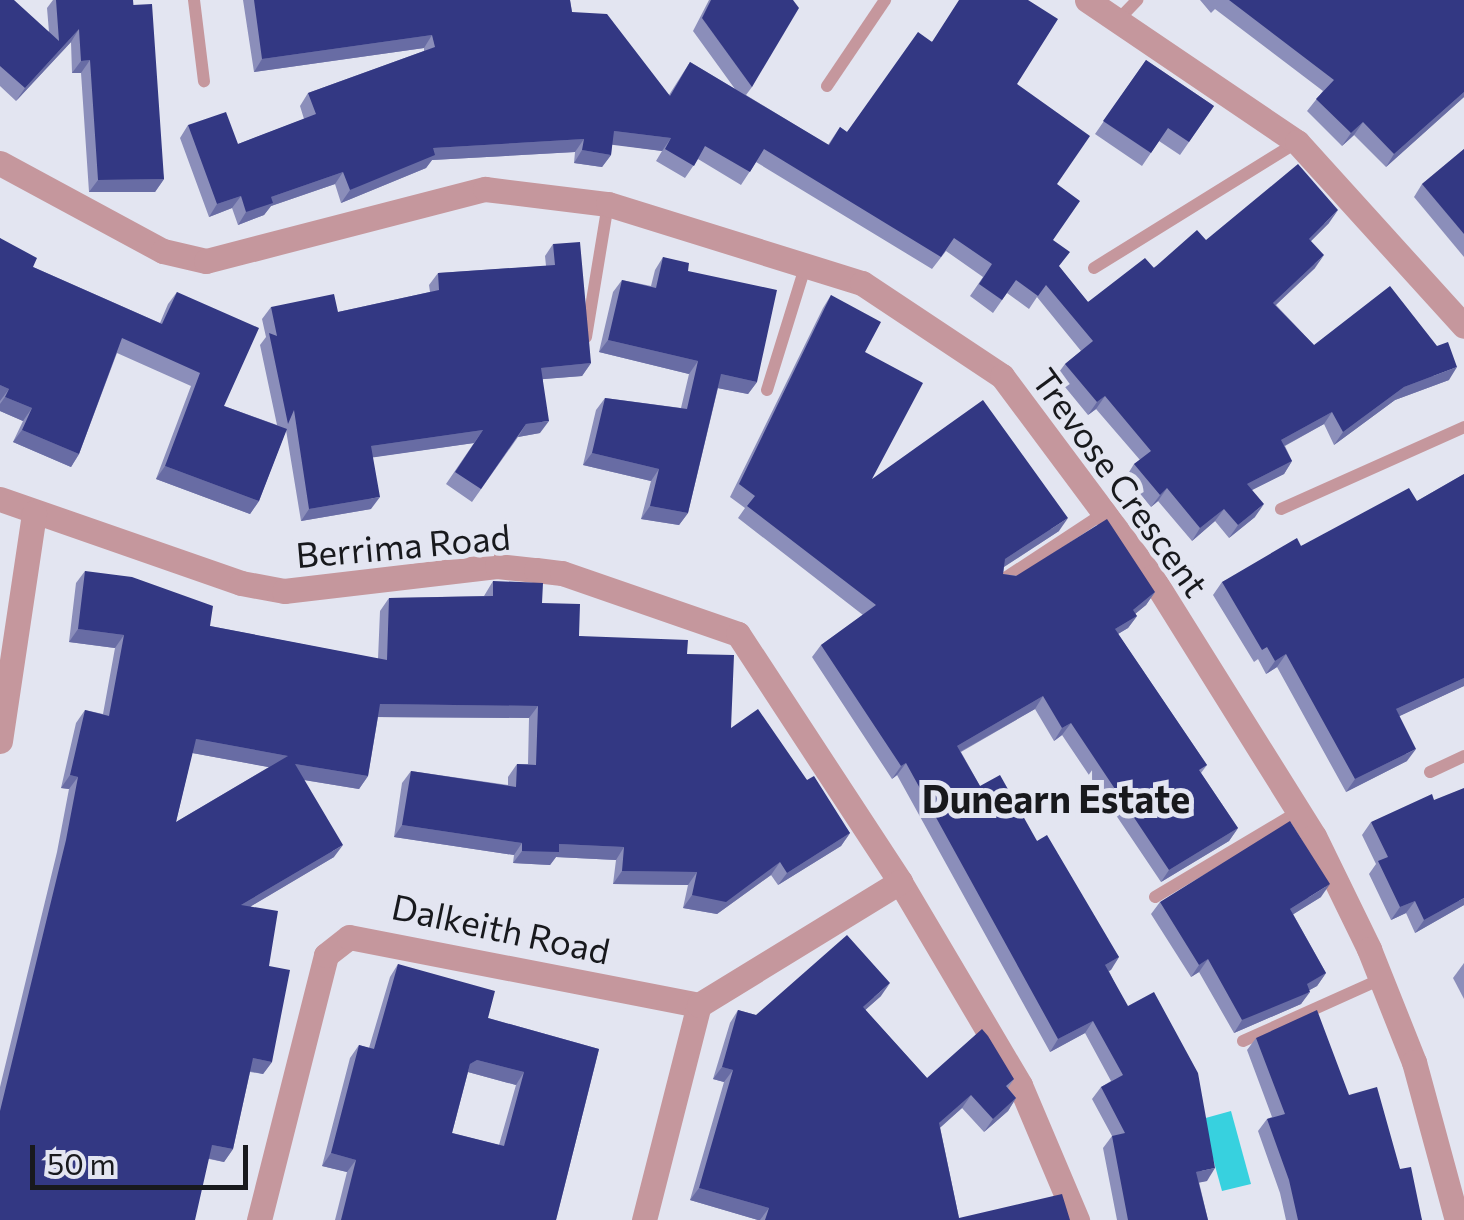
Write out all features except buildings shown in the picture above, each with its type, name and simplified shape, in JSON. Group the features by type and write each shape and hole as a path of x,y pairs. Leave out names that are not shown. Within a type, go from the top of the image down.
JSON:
{"street":[{"path":"1087,0 1297,142 1464,326"},
{"name":"Trevose Crescent","path":"0,163 163,251 206,262 484,189 608,204 862,282 1002,376 1152,578 1298,811 1381,979 1414,1062 1457,1220"},
{"name":"Berrima Road","path":"0,500 284,592 497,566 562,573 713,621 738,634 757,656 900,882 1020,1084 1077,1220"},
{"path":"0,741 34,514"},
{"path":"644,1220 698,1005 900,882"},
{"name":"Dalkeith Road","path":"259,1220 326,955 349,937 698,1005"}],"lane":[{"path":"194,0 204,81"},
{"path":"827,86 885,0"},
{"path":"1118,20 1137,0"},
{"path":"1094,268 1297,142"},
{"path":"586,338 608,204"},
{"path":"767,390 806,264"},
{"path":"1281,509 1464,427"},
{"path":"1002,580 1104,512"},
{"path":"1430,772 1464,756"},
{"path":"1155,897 1298,811"},
{"path":"1243,1041 1381,979"}],"water":[{"path":"1231,1111 1251,1184 1222,1191 1202,1119"}],"district":[{"name":"Dunearn Estate","path":"1056,798"}]}
